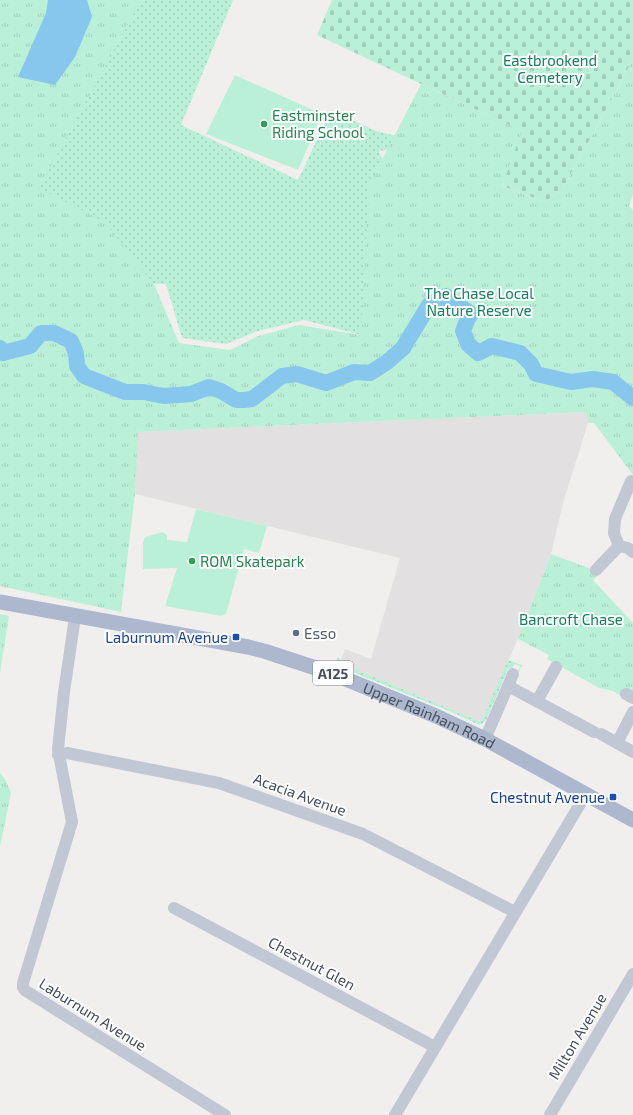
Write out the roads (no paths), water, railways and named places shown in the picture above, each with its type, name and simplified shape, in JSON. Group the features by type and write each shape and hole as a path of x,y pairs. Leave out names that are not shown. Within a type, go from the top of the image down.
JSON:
{"main road":[{"name":"Upper Rainham Road","path":"0,602 264,651 338,675 436,716 485,739 586,794 632,816"}],"street":[{"path":"619,546 614,533 615,519 630,481"},
{"path":"619,546 628,548 633,552"},
{"path":"596,570 619,546"},
{"name":"Laburnum Avenue","path":"75,617 64,692 58,755 72,822 34,945 23,983 23,988 225,1115"},
{"path":"537,701 556,667"},
{"path":"485,739 513,674"},
{"path":"508,686 633,752"},
{"path":"617,743 633,712"},
{"name":"Acacia Avenue","path":"58,755 67,753 219,783 363,834 515,912"},
{"path":"395,1115 586,794"},
{"name":"Chestnut Glen","path":"174,908 435,1047"},
{"name":"Milton Avenue","path":"550,1115 633,974"}],"water":[{"path":"48,0 87,0 92,17 75,57 55,85 18,77 46,13"}],"waterway":[{"path":"0,348 3,353 30,346 41,333 54,333 71,341 76,353 77,366 84,376 125,392 143,392 164,396 191,394 209,387 221,391 236,400 244,400 252,399 282,376 297,374 326,383 354,372 370,373 387,362 403,348 429,305 446,296 471,314 463,331 468,344 478,353 492,346 520,353 531,364 536,374 571,382 593,379 613,382 633,398"}],"place":[{"name":"Eastminster Riding School","path":"264,124"},
{"name":"ROM Skatepark","path":"192,561"},
{"name":"Esso","path":"296,633"},
{"name":"Laburnum Avenue","path":"236,637"},
{"name":"Chestnut Avenue","path":"613,797"}],"park label":[{"name":"Eastbrookend Cemetery","path":"550,68"},
{"name":"The Chase Local Nature Reserve","path":"479,302"},
{"name":"Bancroft Chase","path":"571,619"}]}
